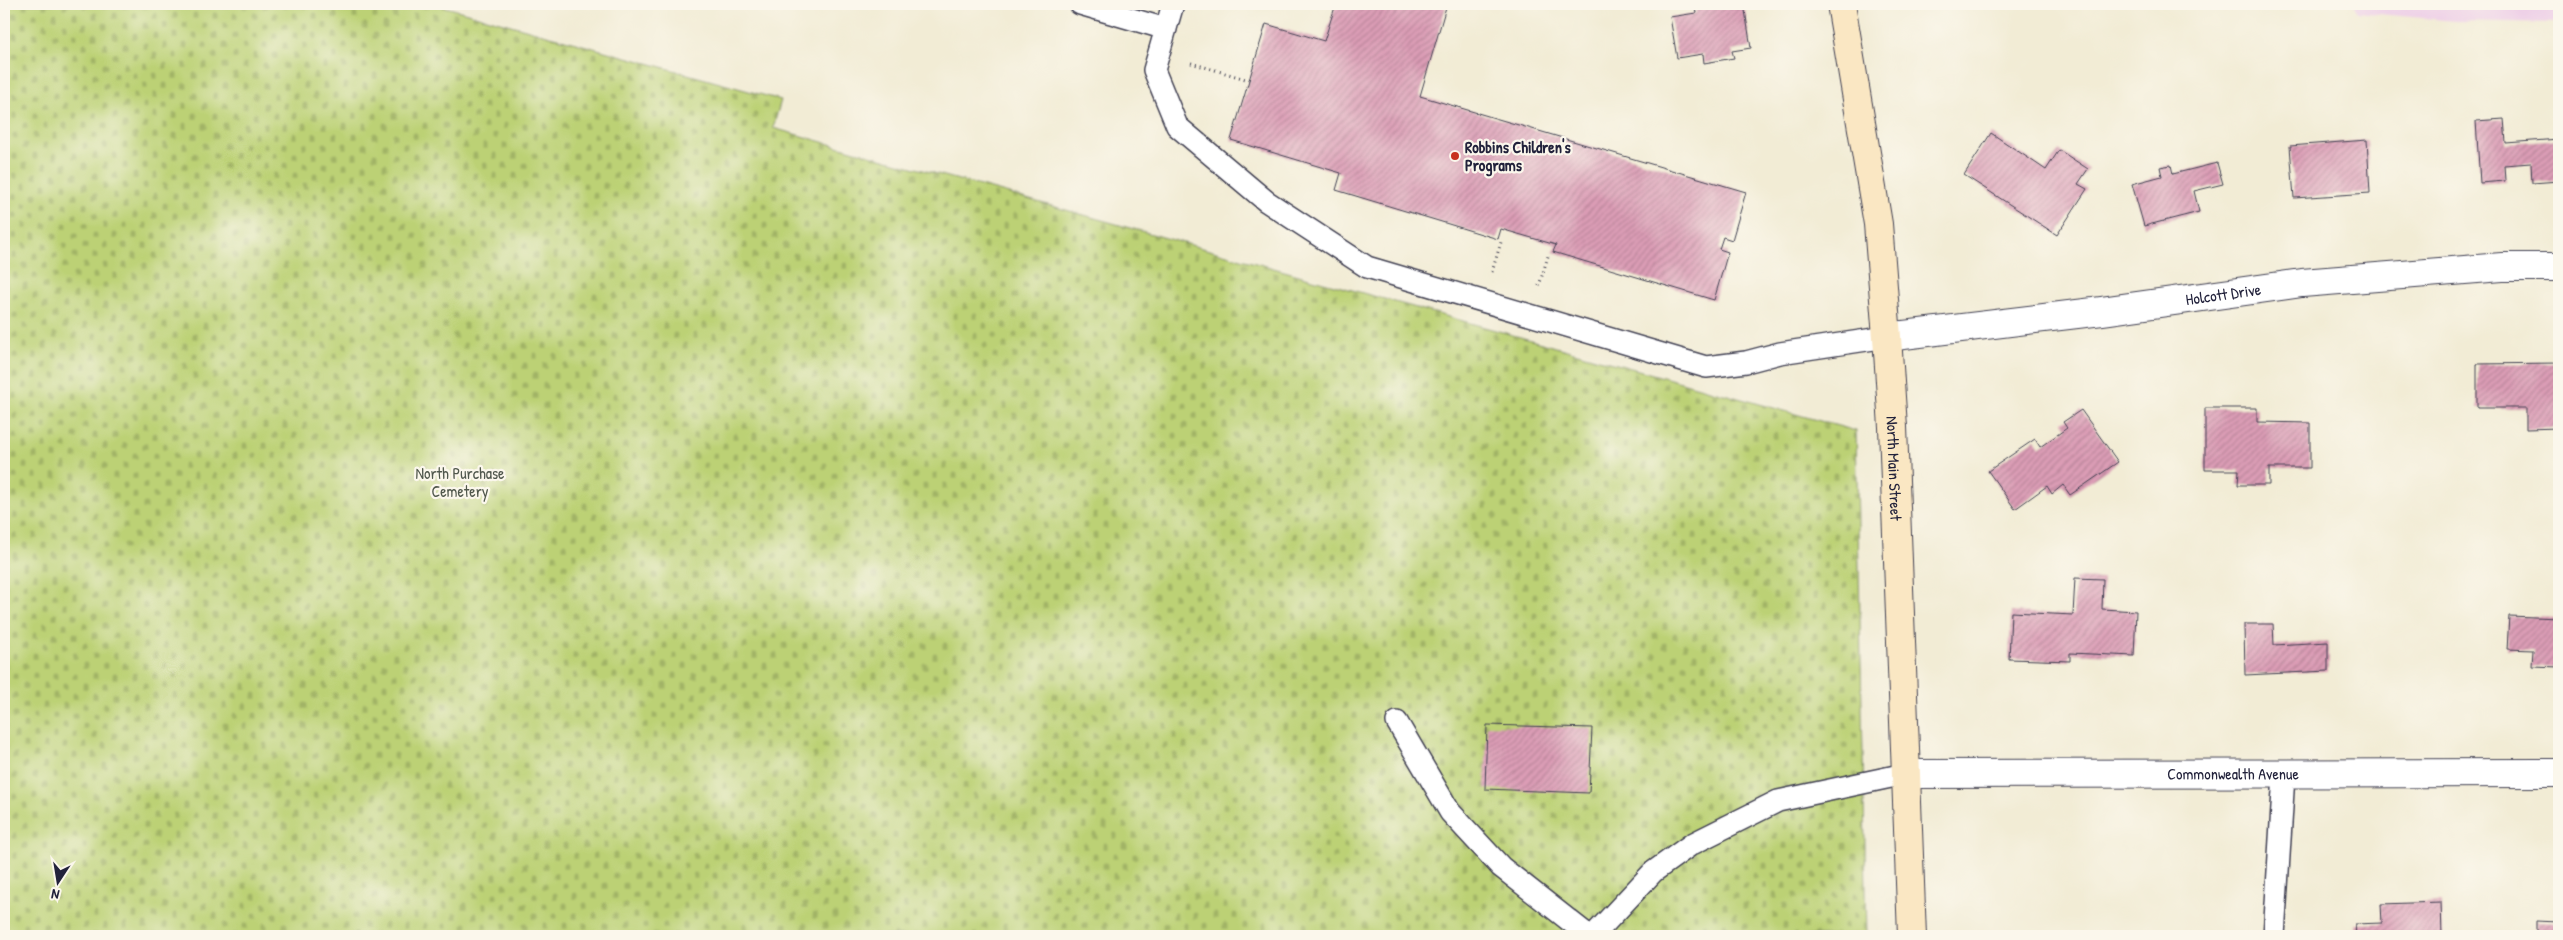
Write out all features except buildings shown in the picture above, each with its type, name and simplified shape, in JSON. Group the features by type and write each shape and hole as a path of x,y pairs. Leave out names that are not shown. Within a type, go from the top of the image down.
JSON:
{"main road":[{"name":"North Main Street","path":"1841,4 1878,224 1887,336 1893,427 1912,936"}],"street":[{"name":"Holcott Drive","path":"1887,336 2112,310 2302,282 2502,267 2559,267"},
{"name":"Commonwealth Avenue","path":"1905,774 2284,775 2559,773"}],"lane":[{"path":"1080,4 1166,29"},
{"path":"1173,4 1154,70 1177,126 1266,201 1367,267 1706,367 1746,362 1780,353 1887,336"},
{"path":"1397,722 1450,812 1501,868 1591,936 1653,872 1692,844 1778,801 1905,774"},
{"path":"2274,936 2284,775"}],"path":[{"path":"1191,64 1249,80"},
{"path":"1496,276 1492,273 1501,242"},
{"path":"1536,288 1539,286 1548,256"}],"shaded area":[{"path":"2354,4 2559,4 2559,23 2455,21 2357,12"}],"green space":[{"name":"North Purchase Cemetery","path":"4,4 435,4 781,100 773,128 1856,431 1867,936 4,936"}],"place":[{"name":"Robbins Children's Programs","path":"1455,156"}]}
